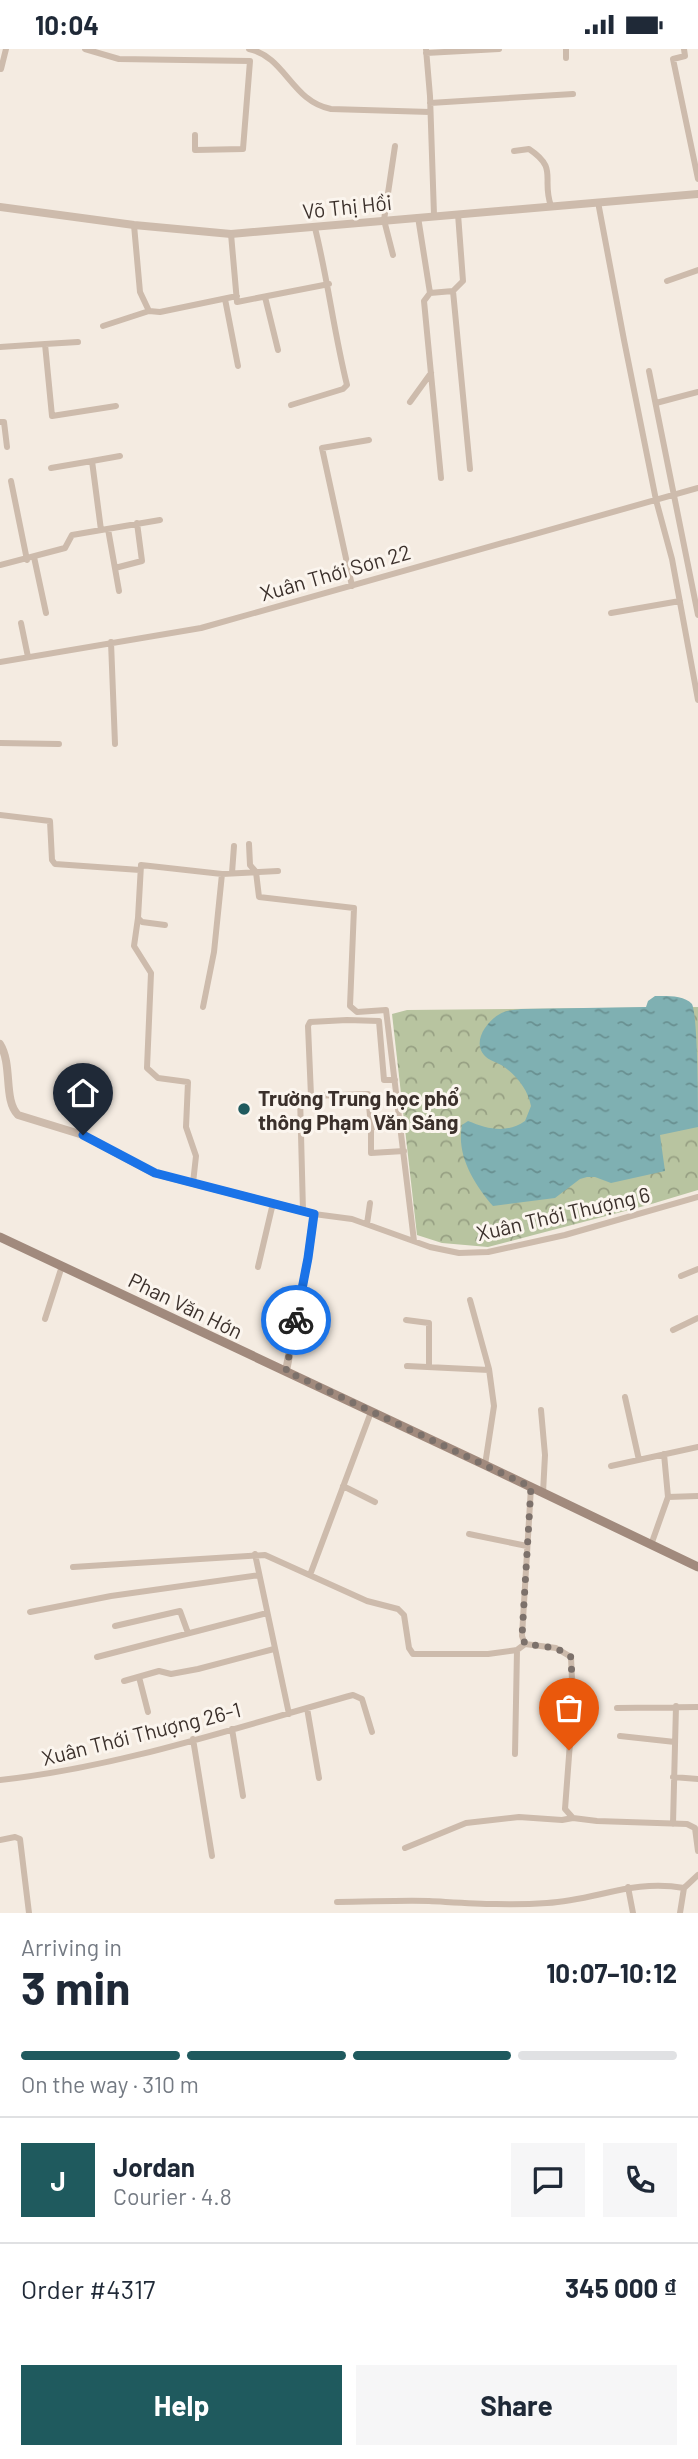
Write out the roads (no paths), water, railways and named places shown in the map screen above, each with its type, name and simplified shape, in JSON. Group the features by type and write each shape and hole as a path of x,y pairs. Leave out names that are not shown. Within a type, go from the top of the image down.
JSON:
{"main road":[{"name":"Phan Văn Hớn","path":"0,1237 698,1567"}],"street":[{"path":"1,69 6,49"},
{"path":"85,49 118,59 250,61"},
{"path":"195,135 195,150 243,149 249,49 258,51 274,62 316,106 331,109 430,112"},
{"path":"434,215 426,51 499,49"},
{"path":"566,49 566,58"},
{"path":"684,49 685,56 673,59 698,179"},
{"path":"430,103 573,94"},
{"path":"393,255 384,220 395,146"},
{"path":"514,151 529,149 543,158 549,174 546,192 551,206"},
{"name":"Võ Thị Hồi","path":"0,207 134,225 231,234 698,194"},
{"path":"598,202 698,700"},
{"path":"430,293 453,291 463,281 458,214"},
{"path":"418,217 430,293 424,301 441,478"},
{"path":"134,225 140,292 149,311"},
{"path":"291,405 343,389 347,385 336,340 329,284 315,228"},
{"path":"231,234 237,302 329,284"},
{"path":"667,281 698,270"},
{"path":"453,291 470,468"},
{"path":"103,326 149,311 160,312 237,296"},
{"path":"265,297 278,350"},
{"path":"225,299 238,366"},
{"path":"0,347 78,342"},
{"path":"45,344 52,416 116,406"},
{"path":"649,371 698,615"},
{"path":"410,402 431,373"},
{"path":"656,403 698,392"},
{"path":"0,422 4,422 7,447"},
{"path":"352,586 322,448 369,440"},
{"path":"51,468 120,456"},
{"path":"92,461 119,591"},
{"path":"11,481 46,613"},
{"name":"Xuân Thới Sơn 22","path":"0,662 201,628 698,488"},
{"path":"0,565 65,548 72,535 160,520"},
{"path":"115,568 142,561 137,523"},
{"path":"611,613 680,601"},
{"path":"21,623 28,657"},
{"path":"111,642 115,744"},
{"path":"0,743 60,744"},
{"path":"0,815 50,821 54,863 141,870"},
{"path":"249,844 250,865 256,872 259,897 354,908 350,1006 357,1012 386,1010 414,1241"},
{"path":"232,873 234,846"},
{"path":"193,1182 196,1156 186,1127 188,1082 158,1078 147,1068 151,973 134,946 141,865 222,874 278,871"},
{"path":"203,1007 214,952 222,874"},
{"path":"138,918 142,922 165,925"},
{"path":"395,1080 384,1080 379,1021 310,1022 311,1096 368,1094 371,1153 404,1151"},
{"path":"0,1044 7,1062 12,1106 18,1115 83,1135 143,1168 314,1214 286,1371"},
{"path":"300,1096 303,1211"},
{"path":"371,1127 400,1126"},
{"name":"Xuân Thới Thượng 6","path":"314,1214 367,1224 430,1247 459,1253 488,1252 565,1235 698,1197"},
{"path":"258,1267 273,1203"},
{"path":"367,1224 370,1203"},
{"path":"45,1319 62,1266"},
{"path":"681,1276 698,1269"},
{"path":"470,1300 489,1370 494,1406 485,1465"},
{"path":"673,1330 698,1318"},
{"path":"406,1320 429,1323 429,1367"},
{"path":"407,1366 489,1370"},
{"path":"625,1397 639,1460"},
{"path":"541,1410 545,1455 543,1493"},
{"path":"310,1574 371,1412"},
{"path":"611,1466 698,1447"},
{"path":"651,1545 668,1497 664,1454"},
{"path":"343,1486 375,1502"},
{"path":"525,1644 521,1626 531,1487"},
{"path":"668,1497 698,1496"},
{"path":"469,1534 527,1546"},
{"path":"255,1554 289,1714"},
{"path":"73,1566 265,1555 367,1601 398,1609 404,1615 409,1648 413,1654 488,1654 517,1650 525,1644 556,1648 571,1657 573,1703 564,1801 565,1809 573,1818"},
{"path":"30,1612 111,1596 259,1575"},
{"path":"115,1626 180,1611 188,1633"},
{"path":"97,1657 267,1613"},
{"path":"124,1681 159,1671 171,1674 198,1669 274,1649"},
{"path":"515,1754 517,1650"},
{"path":"139,1677 148,1712"},
{"name":"Xuân Thới Thượng 26-1","path":"0,1780 85,1767 353,1695 362,1699 372,1733"},
{"path":"673,1824 676,1706"},
{"path":"617,1708 698,1707"},
{"path":"307,1708 319,1778"},
{"path":"232,1729 243,1796"},
{"path":"620,1736 674,1742"},
{"path":"193,1739 212,1856"},
{"path":"673,1777 698,1779"},
{"path":"405,1848 466,1823 519,1817 687,1824 695,1828 698,1851"},
{"path":"0,1840 15,1837 20,1839 29,1913"},
{"path":"680,1913 684,1888 698,1876"},
{"path":"337,1902 550,1903 580,1899 628,1887 664,1884 684,1888"},
{"path":"628,1887 633,1913"},
{"path":"441,1913 442,1903"},
{"path":"464,1913 465,1903"},
{"path":"550,1903 550,1913"},
{"path":"489,1904 489,1913"}],"water":[{"path":"655,996 680,998 692,1004 697,1043 698,1127 660,1135 665,1171 611,1183 587,1177 580,1179 555,1198 493,1206 468,1169 462,1147 462,1125 468,1121 490,1128 511,1128 525,1121 531,1106 525,1089 517,1079 503,1066 486,1057 481,1049 481,1036 488,1024 510,1010 646,1007 648,1001"}],"place":[{"name":"Trường Trung học phổ thông Phạm Văn Sáng","path":"244,1109"}]}
